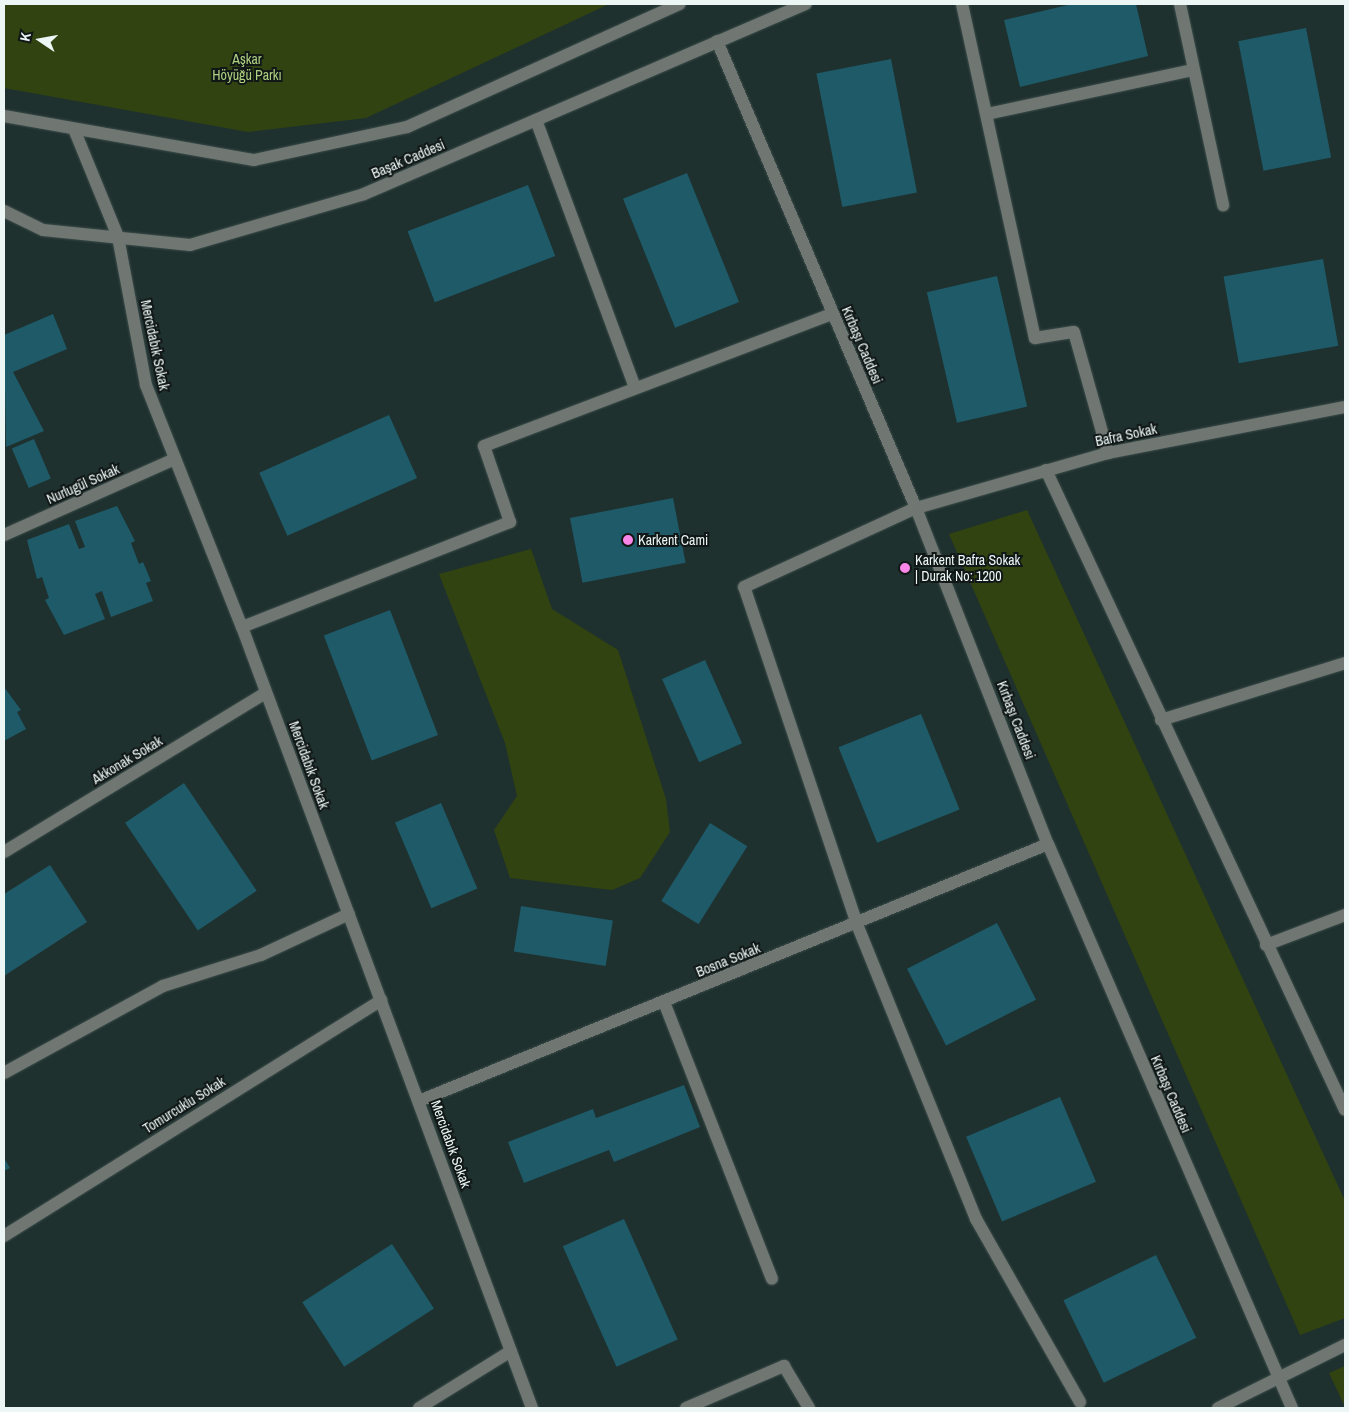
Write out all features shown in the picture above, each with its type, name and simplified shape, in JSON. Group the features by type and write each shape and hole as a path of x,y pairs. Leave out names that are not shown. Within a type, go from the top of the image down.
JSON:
{"street":[{"path":"4,116 254,160 407,128 680,4"},
{"name":"Başak Caddesi","path":"4,211 43,230 190,245 364,194 806,4"},
{"path":"962,4 1035,338 1074,332 1108,453"},
{"path":"1180,4 1223,205"},
{"name":"Kırbaşı Caddesi","path":"717,41 916,508 1048,844 1277,1378 1292,1408"},
{"path":"987,114 1193,70"},
{"path":"536,120 635,387"},
{"name":"Mercidabık Sokak","path":"74,129 118,238 146,385 242,627 532,1408"},
{"path":"242,627 510,522 484,446 635,387 832,314"},
{"name":"Bafra Sokak","path":"857,924 744,587 916,508 1108,453 1345,407"},
{"name":"Nurlugül Sokak","path":"4,535 175,459"},
{"path":"1046,470 1266,945 1345,1110"},
{"path":"1161,720 1345,663"},
{"name":"Akkonak Sokak","path":"4,852 266,693"},
{"name":"Bosna Sokak","path":"419,1101 857,924 1048,844"},
{"path":"4,1073 163,986 261,955 349,914"},
{"path":"1266,945 1345,915"},
{"path":"857,924 976,1219 1080,1402"},
{"name":"Tomurcuklu Sokak","path":"4,1236 381,1000"},
{"path":"664,1002 772,1279"},
{"path":"1218,1408 1345,1345"},
{"path":"419,1408 511,1351"},
{"path":"686,1408 784,1366 809,1408"}],"green space":[{"name":"Aşkar Höyüğü Parkı","path":"4,4 609,4 366,118 248,132 4,88"},
{"path":"1027,510 1345,1201 1345,1318 1300,1335 949,534"},
{"path":"531,549 552,609 618,650 666,799 670,832 640,878 612,890 510,878 494,830 517,796 505,743 439,574"},
{"path":"1345,1366 1345,1407 1329,1373"}],"building":[{"path":"1072,4 1136,4 1148,56 1020,87 1004,20"},
{"path":"1306,28 1331,158 1263,171 1238,41"},
{"path":"891,59 917,193 842,207 816,74"},
{"path":"687,173 739,302 675,328 623,199"},
{"path":"528,185 555,256 435,302 408,231"},
{"path":"1323,259 1338,346 1239,363 1224,277"},
{"path":"997,276 1027,407 957,423 927,292"},
{"path":"53,314 67,349 13,372 44,431 6,447 4,335"},
{"path":"389,415 417,478 287,536 259,473"},
{"path":"34,439 51,479 29,488 12,448"},
{"name":"Karkent Cami","path":"673,498 686,563 583,583 570,518"},
{"path":"117,506 135,541 131,543 139,564 143,562 151,581 146,583 153,601 111,617 102,591 95,594 105,619 64,635 45,600 49,598 42,577 37,579 27,540 69,524 79,549 85,547 75,521"},
{"path":"390,610 438,735 372,761 324,635"},
{"path":"705,660 742,743 699,762 662,679"},
{"path":"4,687 21,710 17,712 26,729 4,741"},
{"path":"921,714 960,809 877,843 838,747"},
{"path":"184,783 257,891 198,930 125,823"},
{"path":"441,803 477,889 431,908 395,823"},
{"path":"710,823 747,846 699,924 661,901"},
{"path":"50,865 87,922 4,976 4,894"},
{"path":"521,906 613,921 606,966 514,951"},
{"path":"997,923 1036,1000 946,1045 907,969"},
{"path":"684,1085 700,1127 614,1162 609,1150 524,1183 508,1142 593,1109 596,1118"},
{"path":"1060,1097 1096,1182 1002,1222 966,1137"},
{"path":"4,1158 10,1168 4,1171"},
{"path":"624,1219 678,1340 616,1367 563,1246"},
{"path":"392,1244 434,1309 344,1367 302,1302"},
{"path":"1156,1255 1196,1338 1104,1383 1063,1300"}],"place":[{"name":"Karkent Cami","path":"628,540"},
{"name":"Karkent Bafra Sokak | Durak No: 1200","path":"905,568"}]}
